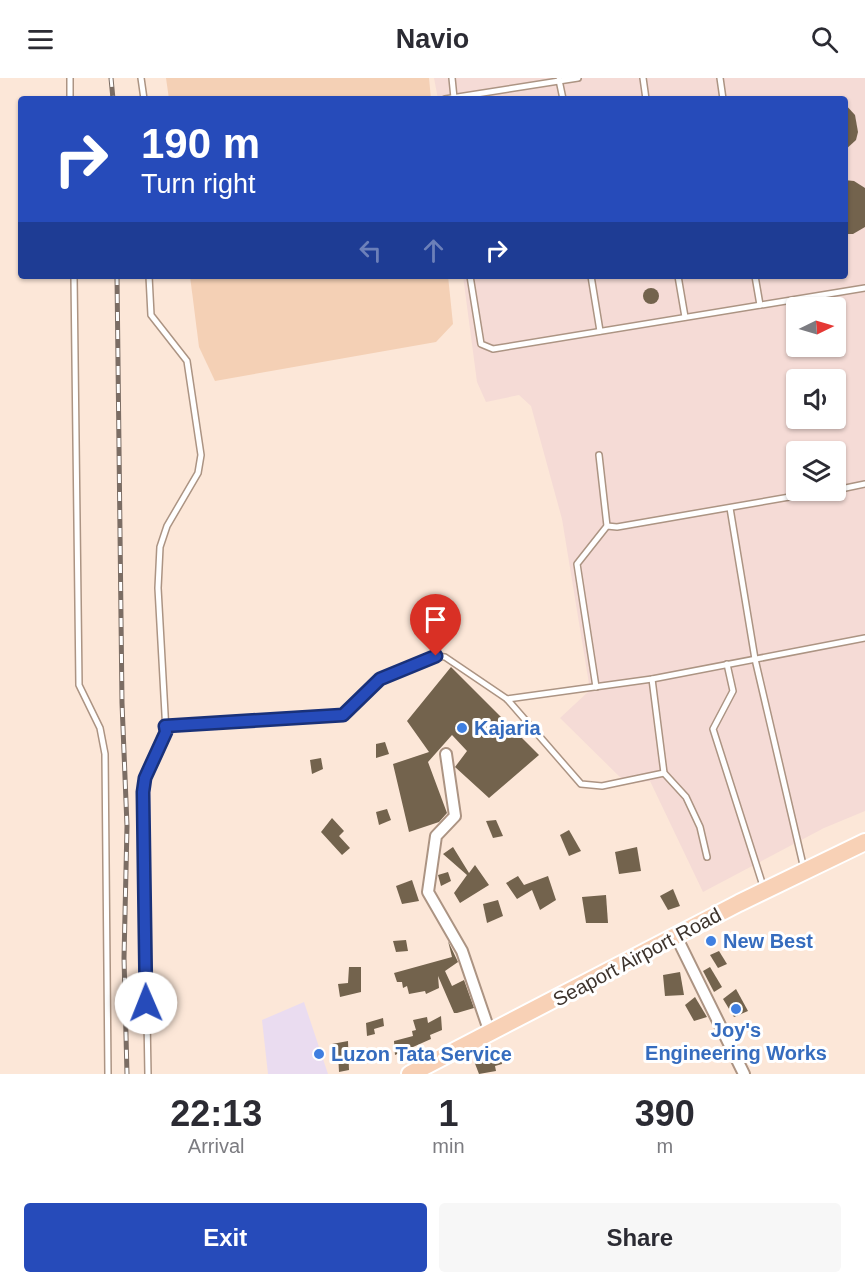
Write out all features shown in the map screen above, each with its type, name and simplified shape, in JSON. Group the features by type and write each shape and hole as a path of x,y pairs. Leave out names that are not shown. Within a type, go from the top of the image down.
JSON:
{"main road":[{"name":"Seaport Airport Road","path":"410,1074 765,890 865,842"}],"street":[{"path":"446,754 455,816 436,836 428,892 462,951 490,1033"},
{"path":"676,936 744,1074"}],"lane":[{"path":"70,78 70,96"},
{"path":"141,78 144,96"},
{"path":"452,78 454,96"},
{"path":"466,96 578,78"},
{"path":"643,78 646,96"},
{"path":"720,78 723,96"},
{"path":"559,80 562,96"},
{"path":"74,279 79,685 100,728 105,754 108,1074"},
{"path":"148,1074 143,792 145,778 166,732 158,558 167,526 194,482 201,455 187,361 151,315 149,279"},
{"path":"470,279 481,344 493,349 865,288"},
{"path":"591,279 600,331"},
{"path":"679,279 685,317"},
{"path":"756,279 760,305"},
{"path":"597,687 577,564 607,526 599,455"},
{"path":"846,488 865,484"},
{"path":"607,526 786,498"},
{"path":"730,508 755,659 805,871"},
{"path":"507,699 652,679 865,638"},
{"path":"165,726 343,715 380,679 436,656 445,657 507,699 582,784 602,786 664,772"},
{"path":"727,664 733,692 713,729 765,890"},
{"path":"652,679 664,772 686,797 700,827 707,857"}],"shaded area":[{"path":"166,78 429,78 431,96 169,96"},
{"path":"434,78 865,78 865,811 824,828 703,892 650,781 627,784 560,718 590,690 562,519 531,406 519,395 486,402 477,382 463,279 848,279 848,96 437,96"},
{"path":"190,279 448,279 453,324 436,342 215,381 199,347"},
{"path":"304,1002 328,1074 268,1074 262,1020"}],"building":[{"path":"848,107 855,115 858,132 856,140 848,147"},
{"path":"848,180 854,181 865,188 865,227 853,234 848,234"},
{"path":"651,288 659,296 651,304 643,296"},
{"name":"Kajaria","path":"451,667 539,755 489,798 455,767 467,751 452,735 428,762 447,813 439,822 409,832 393,764 429,752 407,721"},
{"path":"385,742 389,754 376,758 376,744"},
{"path":"321,758 323,769 312,774 310,760"},
{"path":"387,809 391,820 379,825 376,812"},
{"path":"332,818 344,831 339,836 350,848 342,855 321,832"},
{"path":"496,820 503,836 493,838 486,821"},
{"path":"569,830 581,851 569,856 560,835"},
{"path":"453,847 469,873 475,865 489,885 460,903 454,893 467,875 443,854"},
{"path":"637,847 641,871 619,874 615,852"},
{"path":"448,872 451,881 441,886 438,875"},
{"path":"518,876 524,885 548,876 556,900 540,910 532,890 517,899 506,883"},
{"path":"412,880 419,901 402,904 396,886"},
{"path":"673,889 680,906 668,910 660,896"},
{"path":"606,895 608,923 586,923 582,897"},
{"path":"498,900 503,916 487,923 483,904"},
{"path":"406,940 408,951 396,952 393,941"},
{"path":"448,941 458,962 445,971 452,986 464,980 474,1008 457,1013 454,1013 438,976 439,988 426,994 425,991 409,994 407,986 403,988 402,982 397,982 394,973 452,957"},
{"path":"719,951 727,964 718,968 710,955"},
{"path":"349,967 361,967 361,992 340,997 338,984 348,983"},
{"path":"710,967 722,987 714,992 703,971"},
{"path":"680,972 684,995 665,996 663,975"},
{"path":"736,989 748,1011 734,1017 723,999"},
{"path":"695,997 707,1017 694,1021 685,1005"},
{"path":"441,1016 442,1030 430,1035 431,1039 395,1055 394,1041 413,1036 412,1031 416,1030 413,1020 427,1017 428,1023"},
{"path":"383,1018 384,1026 374,1029 375,1034 367,1036 366,1023"},
{"path":"348,1041 349,1070 339,1072 338,1053 333,1055 332,1044"},
{"path":"501,1055 502,1064 495,1066 496,1071 479,1074 474,1061"}],"railway":[{"path":"111,78 113,96"},
{"path":"117,279 122,703 127,826 124,958 127,1074"}],"place":[{"name":"Kajaria","path":"462,728"},
{"name":"New Best","path":"711,941"},
{"name":"Joy's Engineering Works","path":"736,1009"},
{"name":"Luzon Tata Service","path":"319,1054"}],"route":[{"path":"146,1003 143,792 145,778 166,732 165,726 343,715 380,679 436,656"}]}
